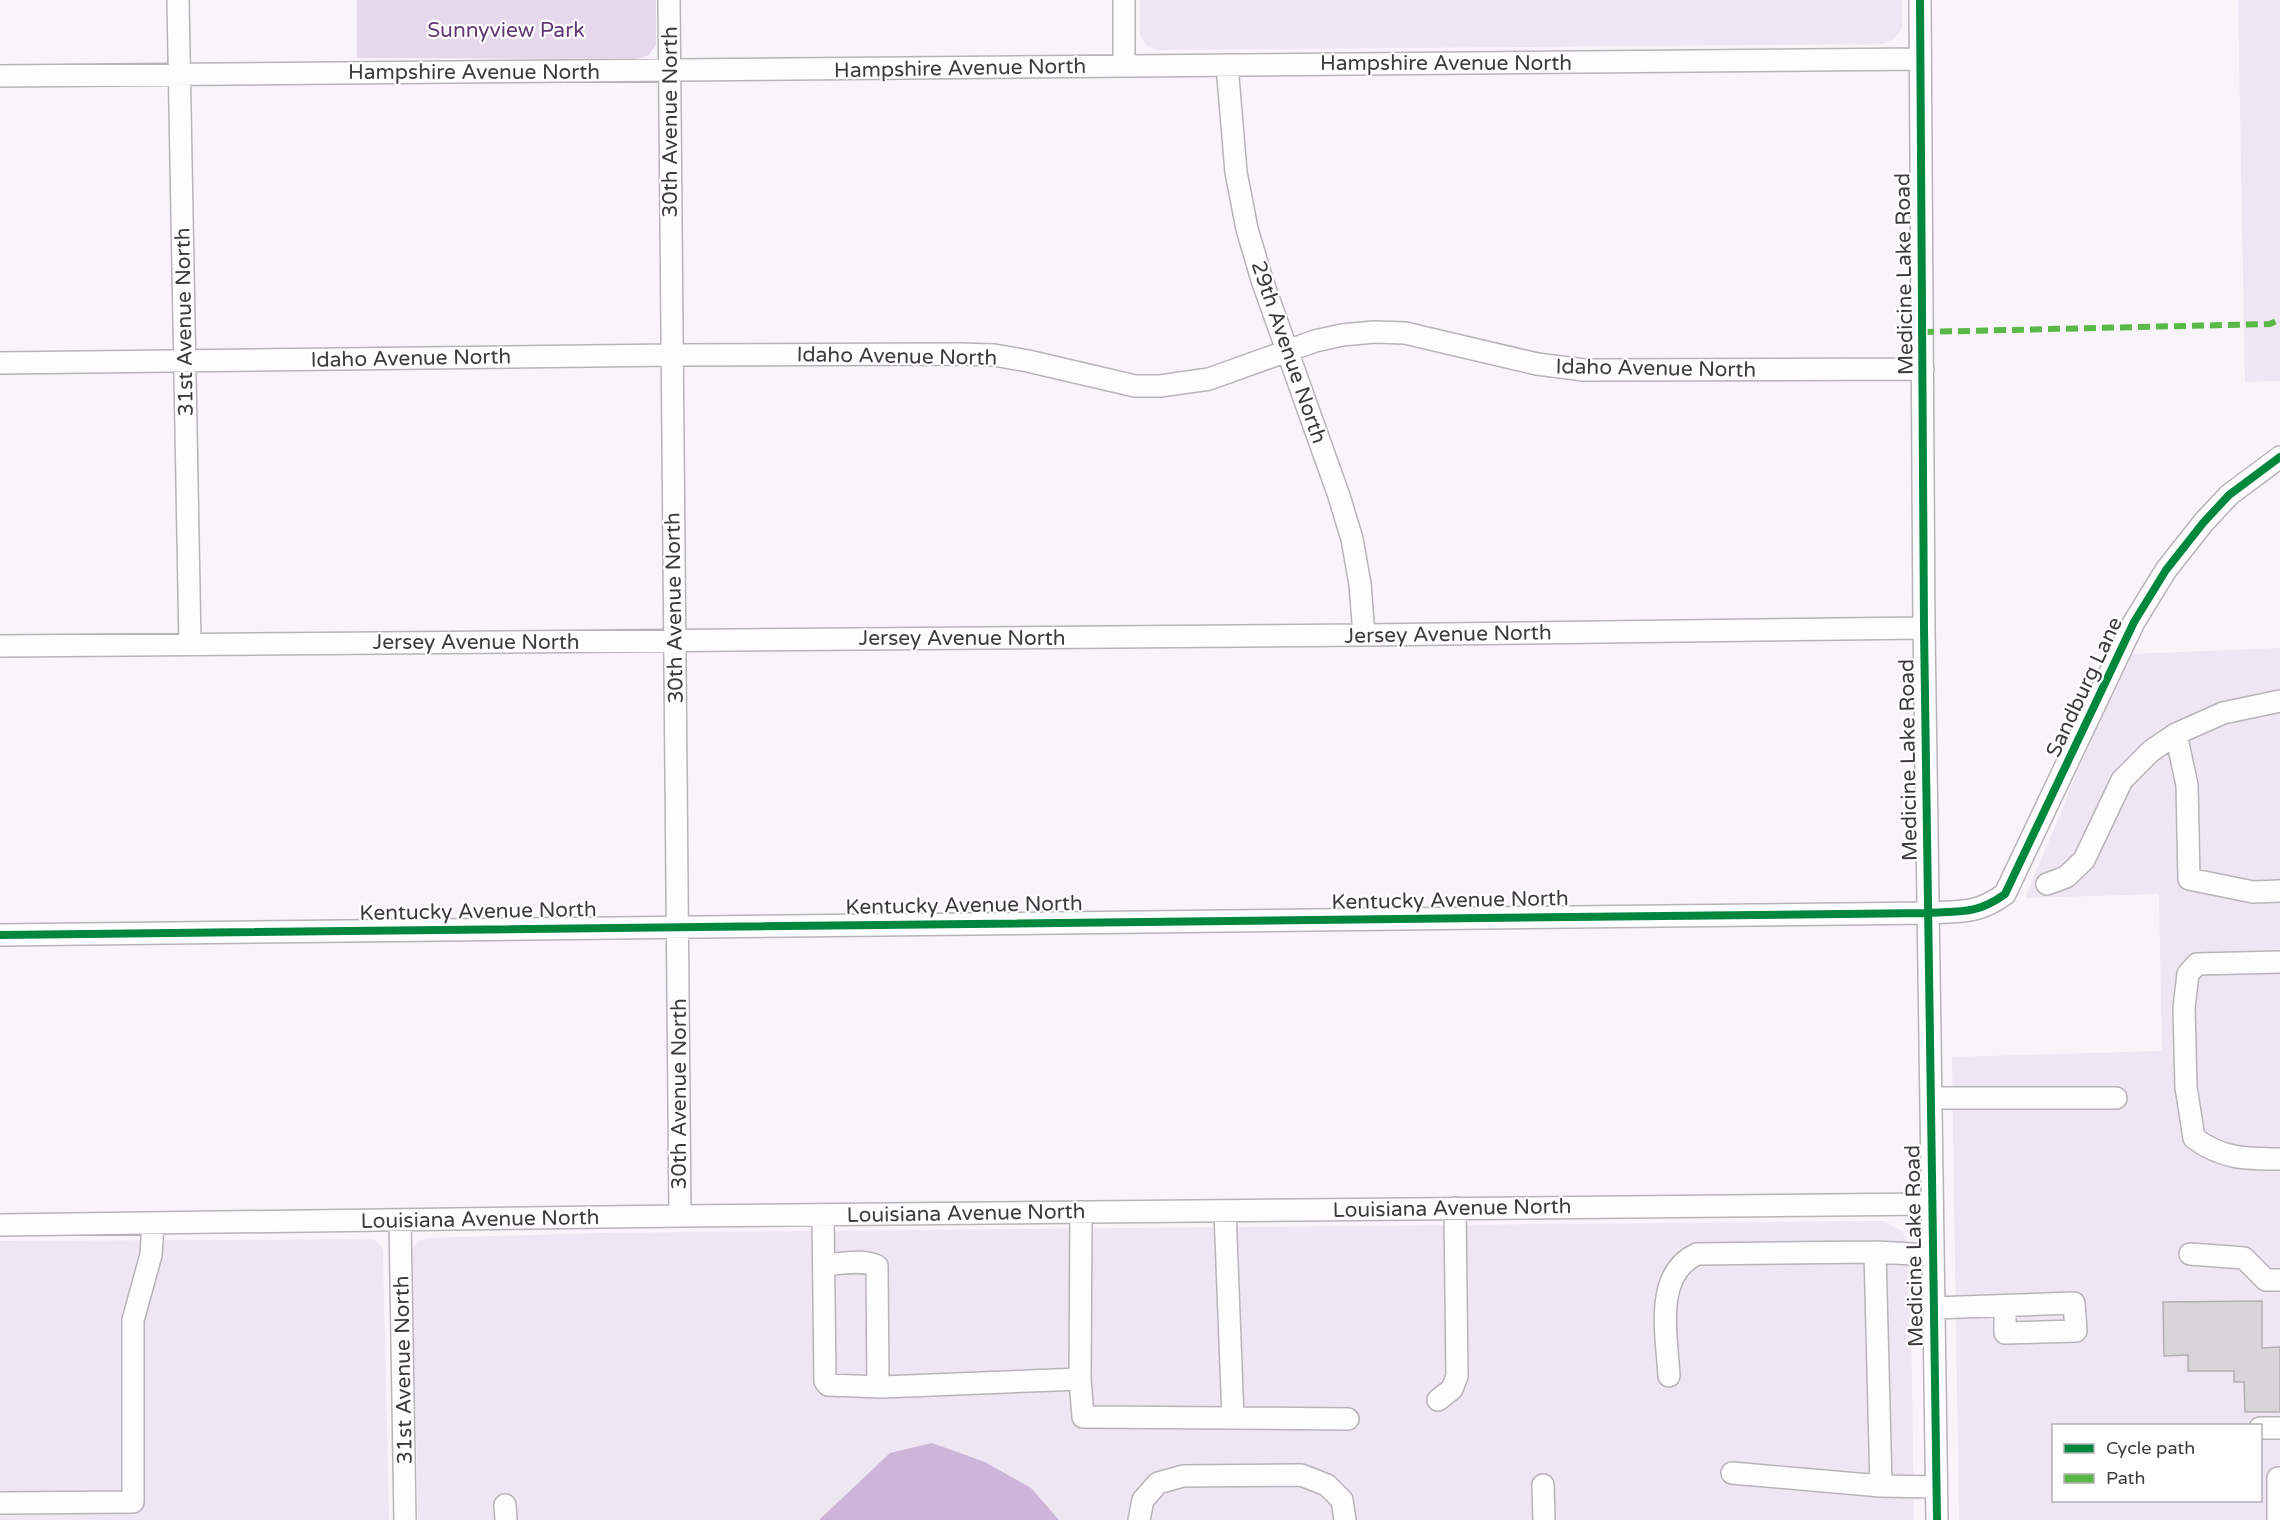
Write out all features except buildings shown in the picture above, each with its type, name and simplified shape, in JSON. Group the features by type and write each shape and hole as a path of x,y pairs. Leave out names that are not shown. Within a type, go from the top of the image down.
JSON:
{"street":[{"name":"31st Avenue North","path":"178,0 190,644"},
{"name":"30th Avenue North","path":"669,0 680,1216"},
{"path":"1124,0 1124,66"},
{"name":"Medicine Lake Road","path":"1920,0 1924,628 1937,1520"},
{"name":"Hampshire Avenue North","path":"0,76 1920,59"},
{"name":"29th Avenue North","path":"1227,65 1236,172 1247,229 1263,283 1339,496 1352,539 1360,584 1364,635"},
{"name":"Idaho Avenue North","path":"0,363 672,355 994,355 1134,386 1160,386 1209,379 1315,341 1342,335 1374,332 1406,333 1537,364 1584,370 1923,369"},
{"name":"Sandburg Lane","path":"1928,913 1973,910 1989,906 2005,894 2134,622 2166,570 2203,523 2229,495 2280,457"},
{"name":"Jersey Avenue North","path":"0,646 1924,628"},
{"path":"2047,884 2066,877 2084,860 2122,780 2151,751 2176,734 2223,712 2280,701"},
{"path":"2176,734 2187,785 2189,879 2253,892 2280,891"},
{"name":"Kentucky Avenue North","path":"0,935 1928,913"},
{"path":"2280,962 2197,964 2188,974 2184,1008 2186,1087 2194,1138 2207,1148 2239,1159 2280,1159"},
{"path":"1930,1098 2115,1098"},
{"name":"Louisiana Avenue North","path":"0,1225 1932,1204"},
{"path":"1438,1400 1452,1389 1457,1376 1455,1208"},
{"path":"1225,1210 1233,1418"},
{"path":"1081,1212 1080,1379 1083,1417 1348,1419"},
{"path":"823,1215 825,1381 828,1385 878,1387 1080,1379"},
{"name":"31st Avenue North","path":"400,1220 405,1520"},
{"path":"0,1503 133,1502 133,1320 151,1255 153,1223"},
{"path":"1875,1252 1881,1486"},
{"path":"1669,1376 1666,1295 1672,1275 1685,1259 1696,1254 1875,1252 1932,1255"},
{"path":"2190,1254 2244,1258 2266,1280 2280,1280"},
{"path":"824,1265 872,1263 877,1266 878,1387"},
{"path":"1933,1308 2005,1306"},
{"path":"2262,1428 2280,1428"},
{"path":"1732,1473 1881,1486 1936,1487"},
{"path":"1139,1520 1143,1500 1158,1483 1183,1476 1301,1475 1327,1485 1342,1500 1345,1520"},
{"path":"2278,1520 2278,1478 2280,1478"},
{"path":"1543,1485 1544,1520"}],"shaded area":[{"path":"1140,0 1902,0 1902,29 1894,39 1883,44 1157,50 1147,46 1140,36"},
{"path":"2238,0 2280,0 2280,381 2245,382"},
{"path":"2280,648 2280,1520 1959,1520 1952,1057 2162,1051 2159,894 2025,898 2092,738 2132,654"},
{"path":"1883,1221 1902,1231 1910,1246 1914,1520 418,1520 412,1250 419,1241 427,1238 600,1233"},
{"path":"373,1239 381,1245 383,1251 389,1520 0,1520 0,1241"},
{"path":"932,1443 985,1462 1031,1488 1059,1520 819,1520 890,1453"}],"green space":[{"name":"Sunnyview Park","path":"357,0 656,0 656,45 649,55 637,59 357,58"}],"marked path":[{"path":"1922,332 2270,324 2280,319"}],"cycle path":[{"path":"1920,0 1924,628 1937,1520"},
{"path":"0,935 1928,913 1969,910 1986,905 2005,894 2134,622 2166,570 2203,523 2229,495 2280,457"}]}
